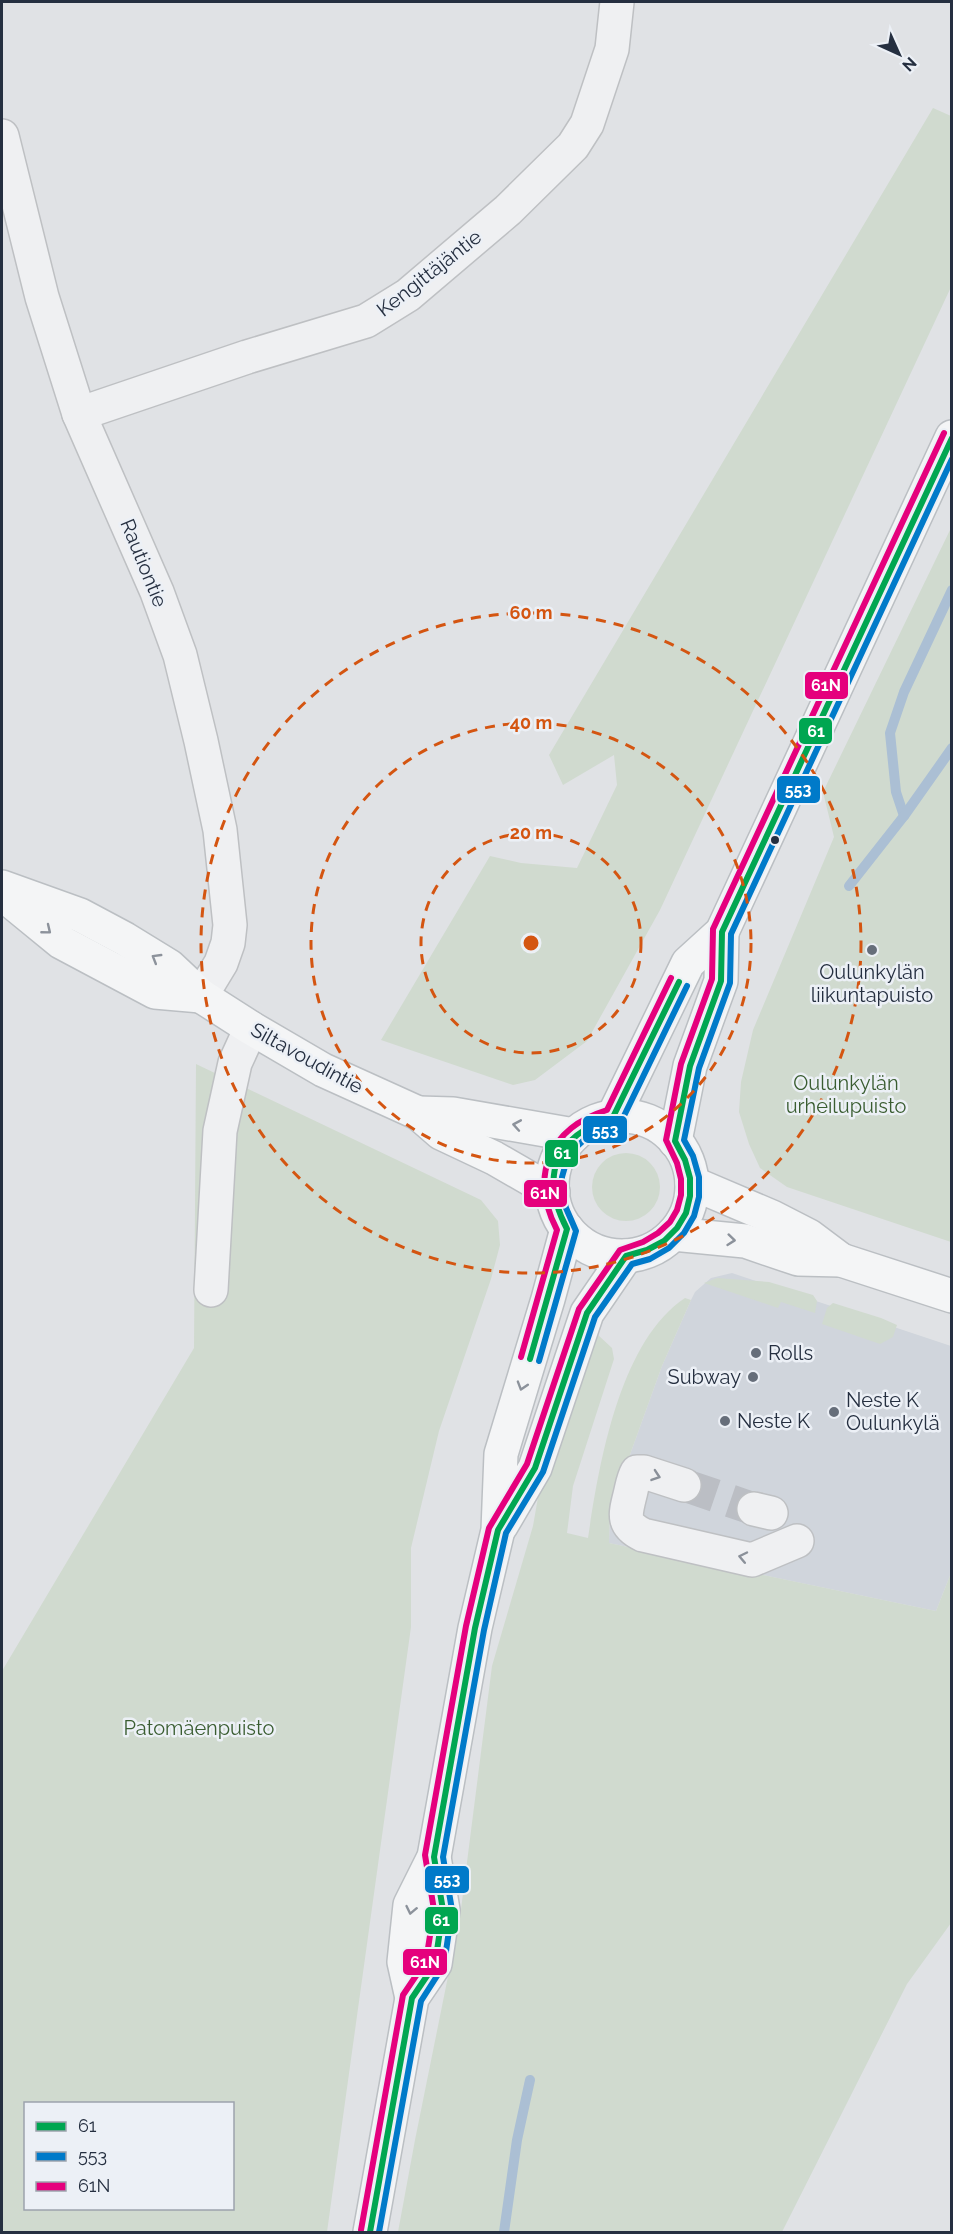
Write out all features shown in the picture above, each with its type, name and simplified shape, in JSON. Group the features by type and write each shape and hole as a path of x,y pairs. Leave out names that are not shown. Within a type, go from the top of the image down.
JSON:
{"main road":[{"path":"613,1117 688,963 722,932 951,437"},
{"name":"Siltavoudintie","path":"2,887 80,915 116,934 169,966 201,996 251,1028 323,1070 418,1113 441,1133 494,1158 553,1192"},
{"name":"Siltavoudintie","path":"2,893 61,942 155,992 201,996"},
{"path":"675,1141 690,1066 721,981 722,932"},
{"name":"Siltavoudintie","path":"418,1113 453,1114 574,1135"},
{"path":"613,1117 634,1117 646,1120 666,1132 675,1141 687,1161 692,1184 685,1216 673,1234 651,1249 626,1256 598,1251 576,1239 557,1212 553,1192 557,1161 566,1144 574,1135 592,1123 613,1117"},
{"path":"692,1184 790,1226 809,1236 841,1260"},
{"path":"370,2232 412,1998 404,1962 410,1905 434,1857 475,1628 498,1530 501,1454 567,1229"},
{"path":"673,1234 745,1241 798,1259 841,1260 951,1296"},
{"path":"498,1530 535,1468 587,1314 626,1256"}],"street":[{"name":"Kengittäjäntie","path":"79,414 247,357 366,321 408,295 508,210 573,146 587,124 612,49 617,2"},
{"name":"Rautiontie","path":"2,136 42,297 79,414 157,592 180,655 220,830 230,925 228,943 221,963 201,996"},
{"path":"212,1290 220,1131 235,1062 251,1028"},
{"path":"684,1485 644,1472 637,1472 633,1478 626,1514 627,1521 633,1530 643,1535 752,1560 797,1541"}],"shaded area":[{"path":"732,1273 951,1346 951,1573 936,1611 609,1543 610,1510 662,1366 691,1300 695,1292 711,1278"}],"green space":[{"path":"933,108 951,116 951,287 660,910 587,1041 535,1080 513,1085 381,1040 490,856 521,863 577,868 617,785 614,755 563,785 549,755"},
{"name":"Oulunkylän liikuntapuisto","path":"951,528 951,1242 787,1187 760,1168 749,1144 739,1112 741,1082 753,1030 834,837 823,792"},
{"name":"Patomäenpuisto","path":"196,1064 481,1200 498,1221 500,1245 491,1279 439,1431 411,1548 411,1627 327,2232 2,2232 2,1671 194,1348"},
{"path":"626,1153 639,1156 650,1163 657,1174 660,1187 657,1200 650,1211 639,1218 626,1221 613,1218 602,1211 595,1200 592,1187 595,1174 602,1163 613,1156"},
{"path":"717,1278 769,1282 813,1295 817,1301 815,1313 781,1302 778,1308 704,1283"},
{"path":"685,1298 691,1300 662,1366 610,1510 609,1543 936,1611 951,1573 951,1923 907,1984 782,2232 398,2232 460,1917 492,1666 533,1526 541,1480 597,1334 612,1348 614,1359 573,1486 567,1533 588,1538 606,1442 628,1374 644,1344 662,1318"},
{"path":"833,1303 897,1325 893,1337 880,1344 822,1324 827,1308"}],"waterway":[{"path":"904,816 896,792 890,733 904,692 952,590"},
{"path":"849,886 904,816 952,748"},
{"path":"504,2232 517,2140 530,2080"}],"tunnel":[{"path":"684,1485 754,1509"}],"transit line":[{"name":"61N","path":"361,2230 403,1995 426,1961 434,1910 425,1855 466,1626 489,1528 527,1464 579,1309 620,1250 643,1242 658,1233 670,1222 677,1210 681,1195 681,1179 677,1163 666,1140 681,1064 712,979 713,929 944,433"},
{"name":"61","path":"370,2232 412,1998 435,1964 443,1910 434,1857 475,1628 498,1530 535,1468 587,1313 626,1256 647,1250 664,1241 677,1228 686,1213 690,1196 690,1178 685,1160 675,1141 690,1066 721,981 722,932 952,438"},
{"name":"553","path":"379,2232 421,2001 444,1965 452,1910 443,1857 484,1630 506,1533 543,1472 595,1317 632,1264 650,1259 669,1248 684,1233 694,1216 699,1197 699,1177 693,1156 684,1140 699,1068 730,983 731,934 952,459"},
{"name":"61N","path":"521,1357 557,1230 545,1191 545,1173 550,1156 558,1142 571,1129 587,1118 607,1110 671,978"},
{"name":"61","path":"530,1359 567,1229 554,1191 554,1175 558,1160 577,1135 613,1117 679,982"},
{"name":"553","path":"539,1361 576,1231 562,1192 562,1177 566,1163 573,1150 584,1140 621,1122 687,986"}],"place":[{"name":"Oulunkylän liikuntapuisto","path":"872,950"},
{"name":"Rolls","path":"756,1353"},
{"name":"Subway","path":"753,1377"},
{"name":"Neste K Oulunkylä","path":"834,1412"},
{"name":"Neste K","path":"725,1421"}],"park label":[{"name":"Oulunkylän urheilupuisto","path":"846,1094"}]}
